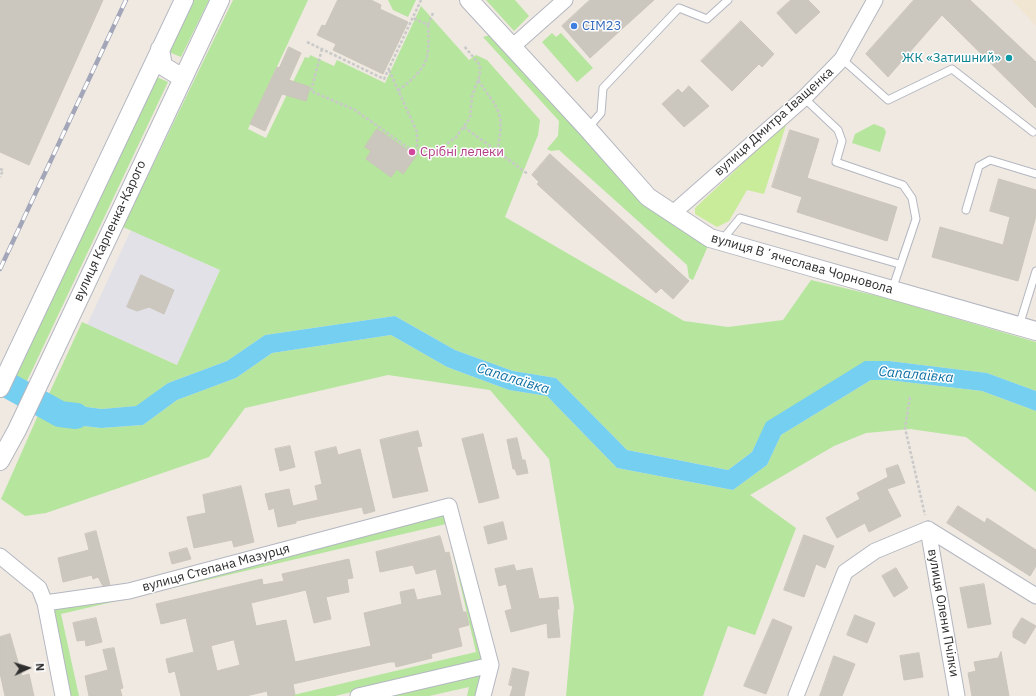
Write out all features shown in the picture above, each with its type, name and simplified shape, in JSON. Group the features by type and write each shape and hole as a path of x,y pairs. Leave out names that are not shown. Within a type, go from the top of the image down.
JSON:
{"street":[{"path":"4,381 184,0"},
{"name":"вулиця Карпенка-Карого","path":"0,461 17,430 220,0"},
{"name":"вулиця Вʼячеслава Чорновола","path":"469,0 588,128 648,197 710,238 1036,331"},
{"path":"512,48 564,0"},
{"name":"вулиця Дмитра Іващенка","path":"672,214 804,98 842,59 875,0"},
{"path":"160,49 163,66 176,74 184,74"},
{"name":"вулиця Степана Мазурця","path":"46,603 129,591 449,506 491,665"},
{"path":"796,696 845,572 875,551 928,529 1036,596"},
{"name":"вулиця Олени Пчілки","path":"928,529 957,696"},
{"path":"0,556 39,588 46,603 63,696"},
{"path":"358,696 491,665 483,696"}],"lane":[{"path":"588,128 600,113 604,88 679,8 707,19 728,0"},
{"path":"842,59 888,100 952,69 1033,132"},
{"path":"804,98 838,130 842,141 836,162 903,185 912,198 916,219 892,290"},
{"path":"966,210 979,166 990,160 1036,174"},
{"path":"720,241 740,218 900,264"},
{"path":"1019,326 1036,271"}],"path":[{"path":"307,42 384,79 421,0"},
{"path":"398,91 418,74 428,60 428,25 433,13"},
{"path":"413,18 428,25"},
{"path":"322,49 311,91 355,110 417,154 439,150 456,137 470,118 472,96 480,75 480,65 464,46"},
{"path":"388,69 417,132 417,154"},
{"path":"478,80 500,110 502,123 497,152"},
{"path":"464,127 528,174"},
{"path":"0,169 3,170 0,177"},
{"path":"910,397 905,428 928,529"}],"shaded area":[{"path":"1012,0 1036,0 1036,26"},
{"path":"131,230 220,270 178,365 87,325"}],"green space":[{"path":"194,0 209,0 181,57 169,52"},
{"path":"233,0 308,0 248,129 266,138 305,57 309,58 310,55 334,66 337,60 385,83 421,6 469,60 476,55 487,60 540,120 538,135 505,217 684,321 728,327 783,320 811,280 886,298 1036,342 1036,391 987,373 889,361 767,422 752,452 728,470 627,450 556,378 513,371 455,350 395,316 265,335 227,361 168,383 137,406 102,409 63,404 48,396 82,322 177,365 220,270 123,227"},
{"path":"388,0 416,0 408,17 393,10"},
{"path":"486,0 515,0 529,16 514,31"},
{"path":"552,33 556,37 561,33 593,68 577,82 542,42"},
{"path":"490,35 708,246 693,280 689,278 687,265 559,150 551,151 547,149 558,136 559,121 483,37"},
{"path":"157,77 168,82 27,381 16,376"},
{"path":"787,122 764,194 747,190 729,221 717,227 695,214 695,208"},
{"path":"874,124 884,128 886,132 880,152 852,143 855,134"},
{"path":"391,335 447,367 509,390 547,396 617,468 733,490 767,465 781,435 871,380 888,380 982,391 1036,411 1036,492 966,437 910,429 866,433 834,446 750,495 796,528 755,635 728,626 703,696 566,696 574,607 549,459 490,390 388,375 245,408 209,457 46,513 25,516 1,499 39,413 57,423 101,428 143,425 177,400 236,378 272,353"},
{"path":"445,514 484,661 335,696 289,696 476,652 446,524 61,614 79,696 68,696 52,608"},
{"path":"483,672 477,696 467,696 469,687 429,696 380,696"}],"water":[{"path":"395,316 455,350 513,371 556,378 627,450 728,470 752,452 766,422 865,361 889,361 987,373 1036,391 1036,411 982,391 888,380 871,380 781,435 767,465 733,490 617,468 547,396 509,390 447,367 391,335 272,353 236,378 177,400 143,425 101,428 57,423 39,413 48,396 63,404 102,409 136,406 168,383 227,361 265,335"}],"building":[{"path":"0,0 103,0 29,165 0,152"},
{"path":"338,0 371,0 381,5 380,9 408,22 383,74 333,50 336,44 317,35 322,25 325,26"},
{"path":"590,0 654,0 590,58 562,26"},
{"path":"791,0 808,0 820,12 796,34 777,13"},
{"name":"ЖК «Затишний»","path":"914,0 970,0 1036,62 1036,108 942,15 888,77 866,54"},
{"path":"741,21 774,54 762,67 759,64 732,91 701,61"},
{"path":"289,47 301,53 289,80 310,87 306,101 282,94 265,131 250,124 277,67 279,68"},
{"path":"689,86 709,106 684,127 662,104 678,89 682,93"},
{"path":"377,129 416,156 403,174 397,169 391,177 366,159 371,151 365,147"},
{"path":"790,130 819,139 807,178 897,207 887,241 797,212 802,197 772,187"},
{"path":"550,154 689,281 673,299 661,288 656,293 537,184 539,182 532,175"},
{"path":"999,179 1036,190 1036,216 1018,281 932,257 940,227 1003,245 1010,217 990,211"},
{"path":"141,275 174,290 164,314 149,307 137,311 127,307"},
{"path":"418,431 422,446 417,447 428,491 393,498 380,440"},
{"path":"483,434 499,498 479,503 462,439"},
{"path":"517,438 522,460 525,460 528,473 517,475 515,469 513,469 507,440"},
{"path":"290,446 295,467 280,471 275,449"},
{"path":"336,447 338,455 360,449 375,511 364,514 362,507 296,521 296,523 278,527 274,508 269,510 265,494 289,489 293,506 318,500 315,486 322,484 315,452"},
{"path":"898,465 905,483 887,489 901,516 869,532 865,523 837,538 826,518 860,499 857,493 888,477 886,469"},
{"path":"241,486 254,542 234,547 232,540 194,548 187,517 206,513 203,495"},
{"path":"958,506 985,523 987,518 1036,550 1036,566 1030,576 947,523"},
{"path":"503,522 507,539 488,544 484,527"},
{"path":"96,531 110,585 103,586 98,577 93,579 92,575 63,582 58,558 89,550 85,534"},
{"path":"804,535 834,546 825,568 816,564 804,597 784,590"},
{"path":"440,536 445,553 449,552 463,612 466,612 469,625 458,628 462,646 431,654 432,658 396,667 395,662 390,662 293,684 295,695 268,696 267,691 246,696 181,696 175,671 169,673 166,659 194,652 186,618 161,624 156,604 262,579 263,585 284,581 282,574 349,559 353,578 347,579 349,592 326,597 331,619 314,623 306,590 251,603 256,626 286,620 295,662 371,646 364,613 402,604 400,592 414,589 417,600 442,595 436,569 416,574 413,565 380,572 376,552","holes":["234,640 240,665 217,671 211,646"]},
{"path":"187,548 191,559 172,564 169,553"},
{"path":"514,565 516,571 532,568 539,599 558,597 559,609 557,609 560,637 548,638 547,623 511,632 505,611 512,609 506,584 499,586 495,569"},
{"path":"896,568 908,588 894,597 882,576"},
{"path":"984,584 991,624 968,628 960,588"},
{"path":"855,615 875,623 867,643 847,635"},
{"path":"96,618 102,642 86,646 85,640 77,641 73,623"},
{"path":"1022,618 1036,626 1025,644 1013,637 1013,632"},
{"path":"773,619 792,627 766,694 744,686"},
{"path":"10,634 22,676 29,674 34,696 5,696 0,673 0,637"},
{"path":"114,648 123,688 120,689 122,696 89,696 85,676 108,670 103,650"},
{"path":"1001,652 1009,696 972,696 968,673 976,671 974,662 998,658"},
{"path":"919,653 923,677 904,680 900,656"},
{"path":"834,656 855,664 842,696 820,696"},
{"path":"513,668 529,672 524,696 510,696 513,686 509,685"}],"waterway":[{"name":"Сапалаївка","path":"0,381 60,414 76,416"}],"railway":[{"path":"0,269 126,0"}],"place":[{"name":"СІМ23","path":"574,26"},
{"name":"ЖК «Затишний»","path":"1009,58"},
{"name":"Срібні лелеки","path":"412,152"}]}
